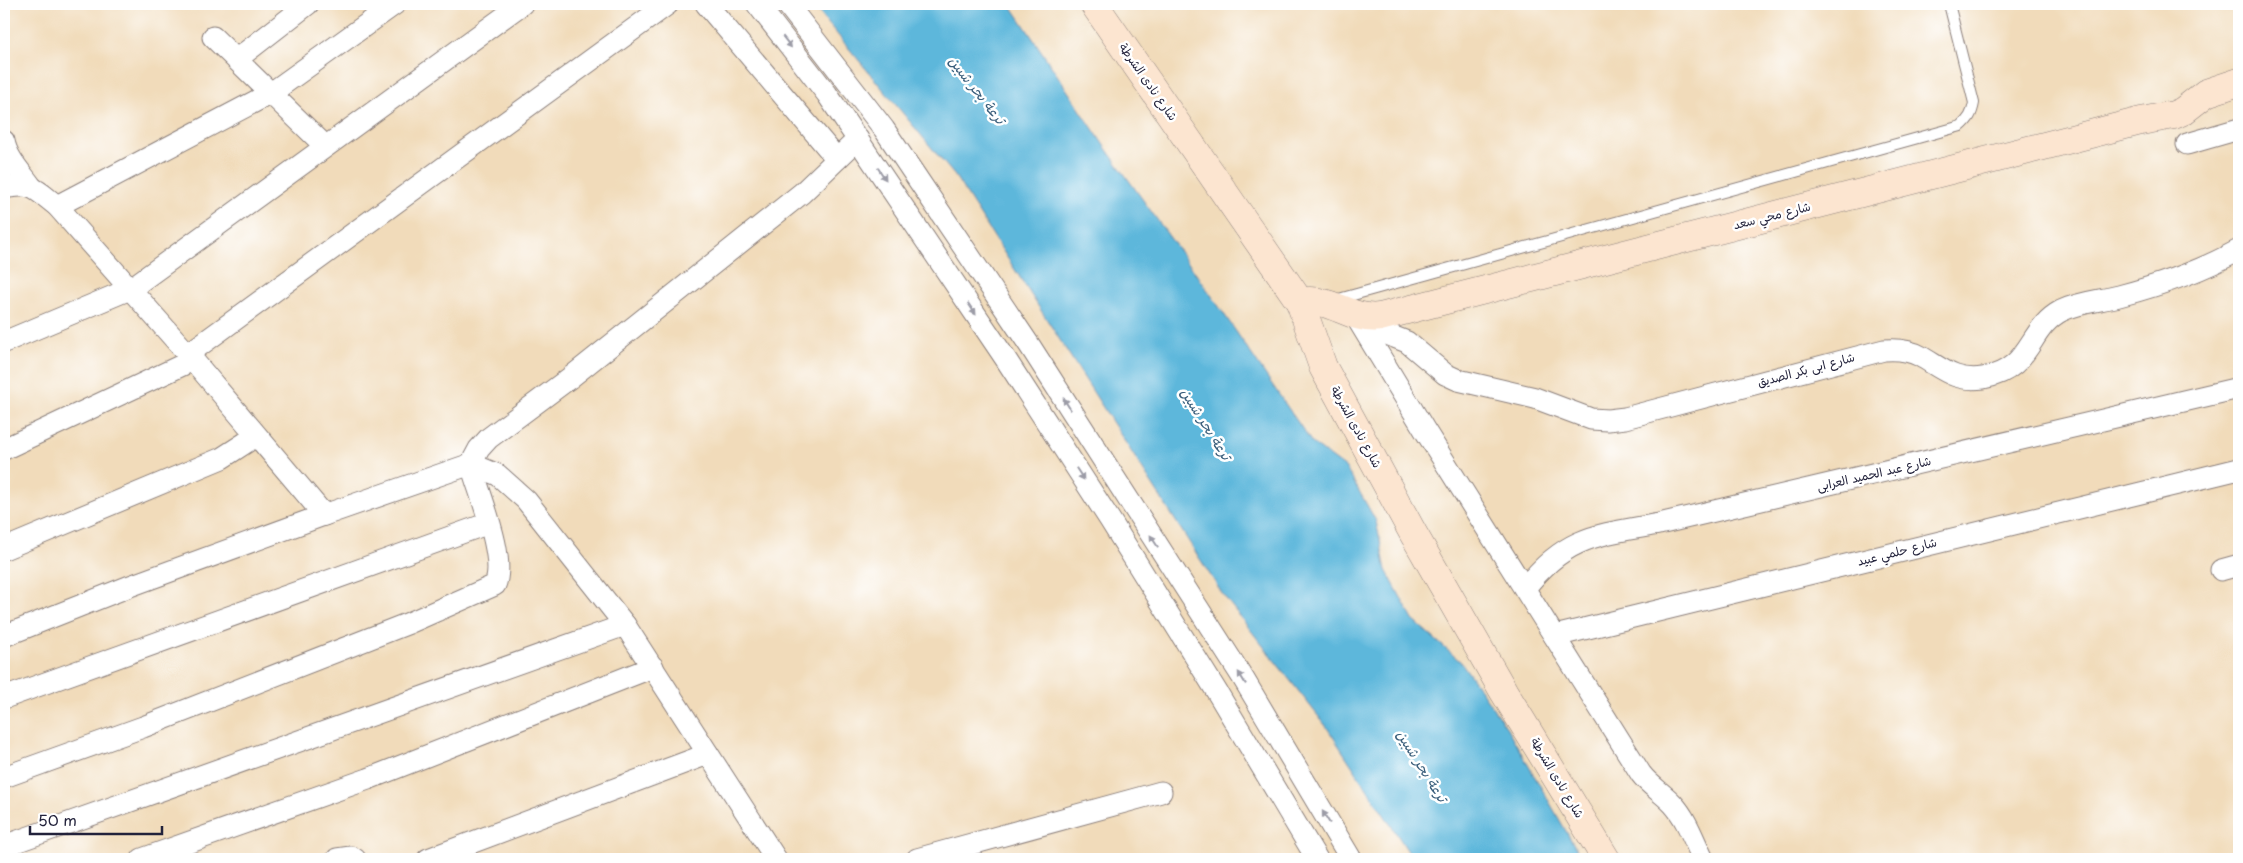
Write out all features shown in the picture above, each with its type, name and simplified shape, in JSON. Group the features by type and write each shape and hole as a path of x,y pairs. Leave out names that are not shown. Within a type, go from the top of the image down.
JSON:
{"main road":[{"name":"شارع نادى الشرطة","path":"1094,4 1300,302 1323,367 1413,533 1504,692 1606,859"},
{"name":"شارع محي سعد","path":"1300,302 1310,300 1327,302 1355,316 1380,317 2122,126 2164,118 2183,111 2215,89 2239,82"}],"street":[{"path":"237,59 308,4"},
{"path":"57,206 271,93 395,4"},
{"path":"4,342 130,289 522,4"},
{"path":"4,449 191,357 668,4"},
{"path":"706,4 837,159"},
{"path":"757,4 827,94 1005,358 1110,520 1217,692 1317,859"},
{"path":"787,4 884,129 1030,346 1243,678 1351,859"},
{"path":"214,37 325,146"},
{"path":"2187,144 2239,129"},
{"path":"4,776 152,723 409,623 495,586 498,577 497,556 471,464 479,449 489,438 571,377 795,199 858,139"},
{"path":"4,141 12,160 31,186 57,206 191,357 324,515"},
{"path":"4,188 18,185 31,186"},
{"name":"شارع ابى بكر الصديق","path":"1355,316 1379,331 1407,342 1445,374 1458,380 1535,398 1590,419 1608,420 1625,418 1884,350 1896,349 1919,356 1953,376 1983,378 2004,370 2023,357 2038,332 2048,320 2059,312 2073,306 2120,296 2186,276 2210,266 2239,250"},
{"path":"1355,316 1641,774 1649,784 1672,802 1679,811 1703,859"},
{"name":"شارع عبد الحميد العرابى","path":"1524,588 1557,555 1580,541 1597,535 1660,524 2239,388"},
{"path":"4,549 222,458 256,436"},
{"path":"4,636 130,586 471,464 498,475 526,500 625,625 776,859"},
{"name":"شارع حلمي عبيد","path":"1555,636 2239,469"},
{"path":"4,698 489,523"},
{"path":"4,846 625,625"},
{"path":"142,859 368,779 653,667"},
{"path":"428,859 708,754"},
{"path":"917,859 1161,792"},
{"path":"337,859 351,857 355,859"}],"lane":[{"path":"1327,302 1961,126 1968,120 1974,103 1949,4"}],"water":[{"name":"ترعة بحر شبين","path":"812,4 1010,4 1105,147 1209,292 1312,443 1346,468 1376,521 1386,570 1413,620 1461,662 1507,728 1582,859 1413,859 1326,726 1223,595 955,176"}]}
